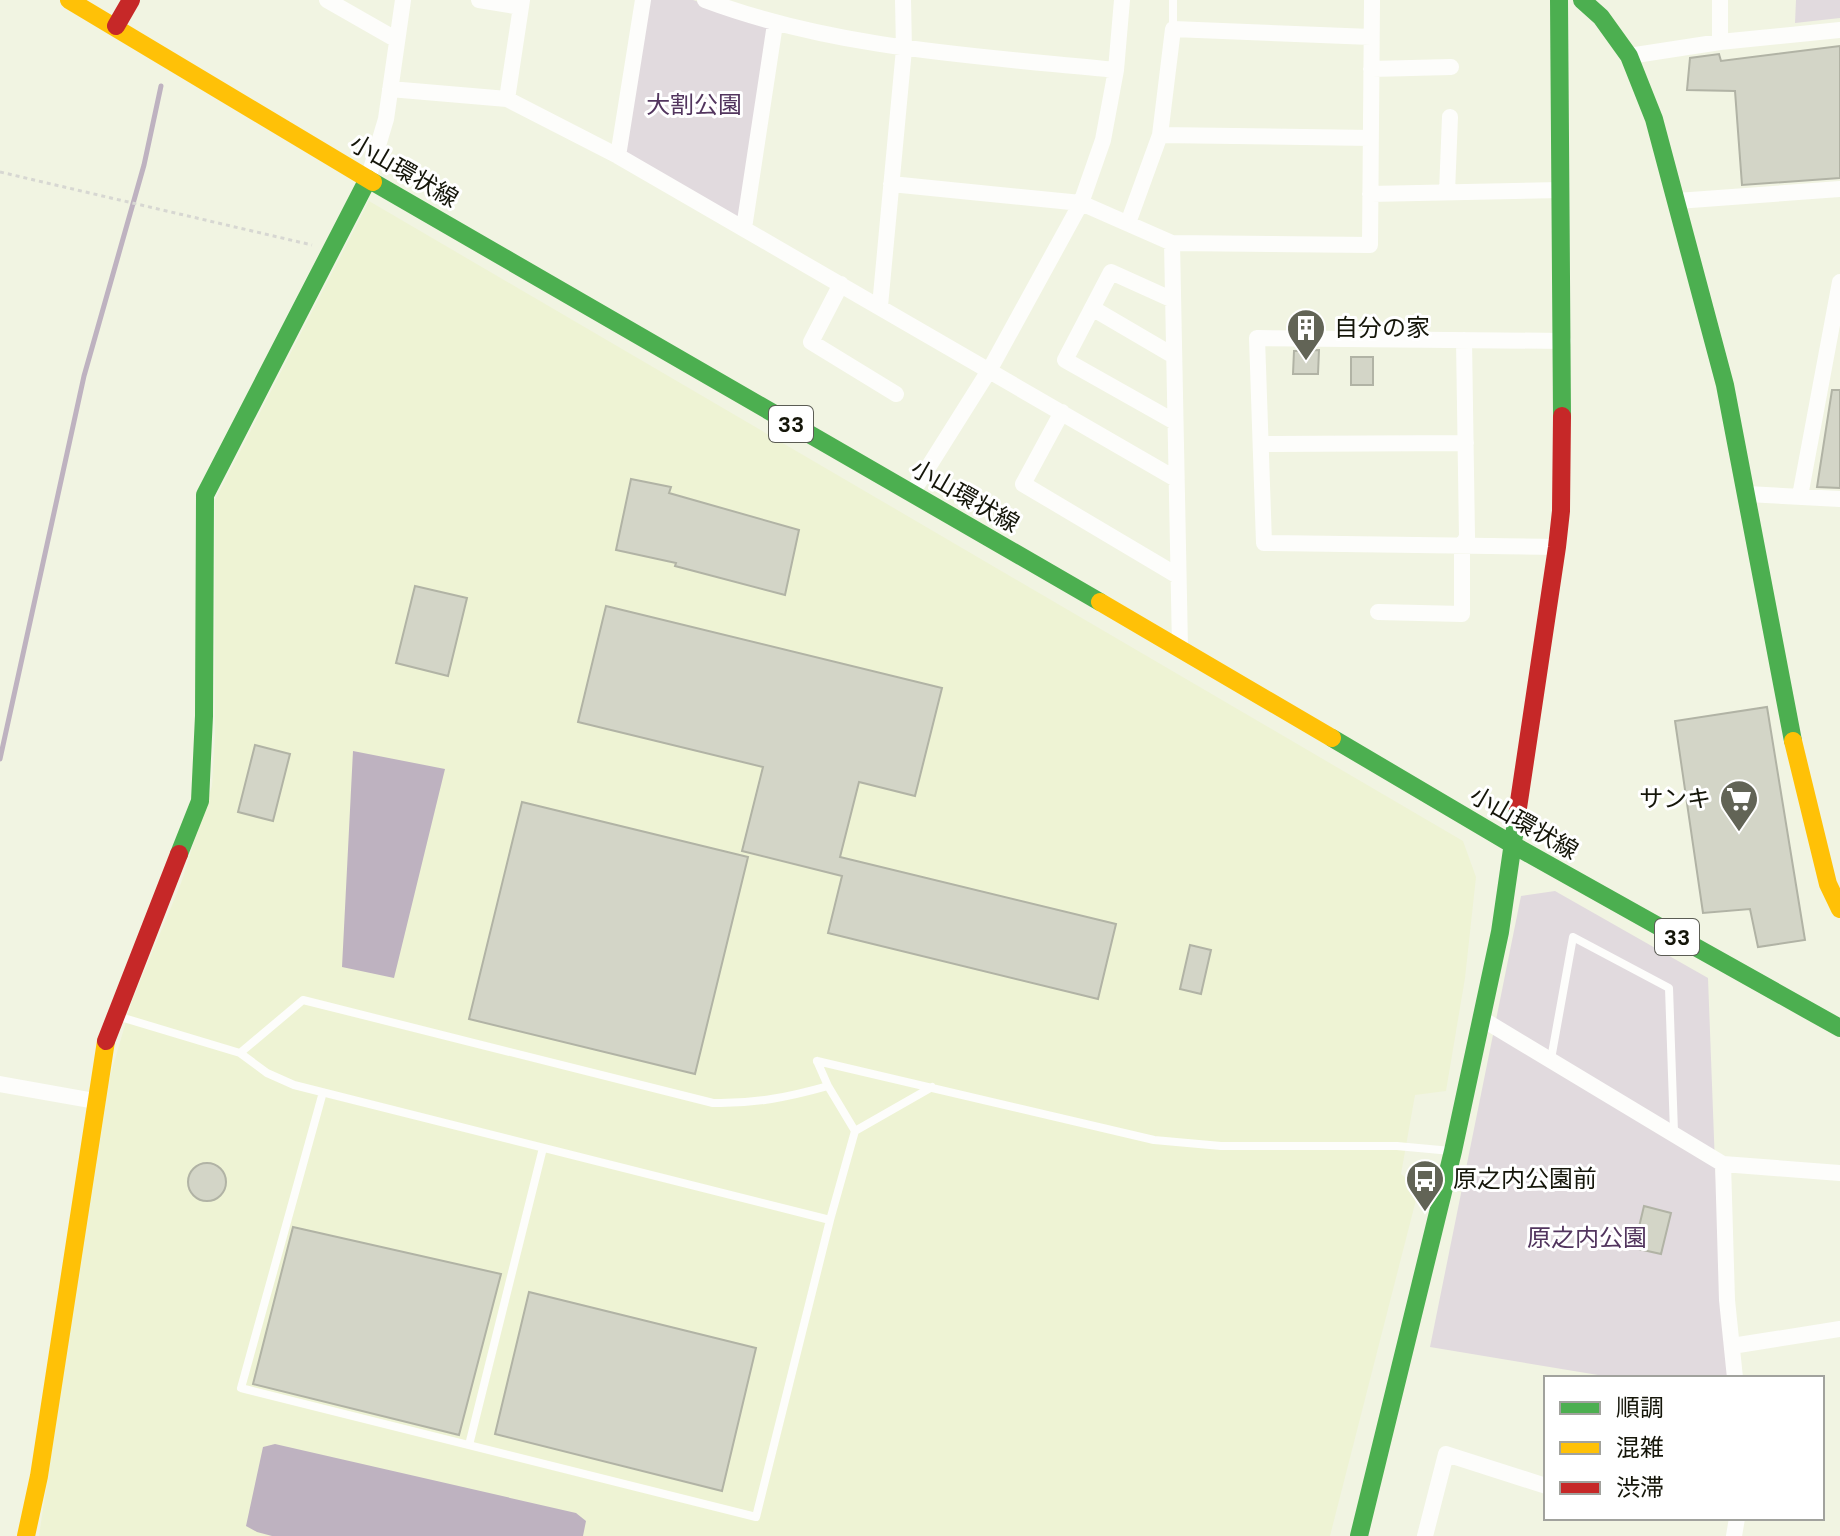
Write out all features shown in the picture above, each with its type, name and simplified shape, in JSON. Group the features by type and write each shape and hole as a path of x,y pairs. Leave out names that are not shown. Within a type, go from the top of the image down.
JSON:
{"street":[{"name":"小山環状線","path":"69,0 368,179 1180,648 1515,846 1840,1028"},
{"path":"116,26 131,0"},
{"path":"327,0 397,40"},
{"path":"26,1536 39,1476 106,1038 200,801 204,716 205,495 368,179 380,145 403,0"},
{"path":"479,0 522,3 507,99"},
{"path":"618,156 643,0"},
{"path":"705,0 775,24 904,49 1116,70"},
{"path":"880,306 904,49 903,0"},
{"path":"912,493 990,369 1081,203 1103,140 1116,70 1122,0"},
{"path":"891,184 1081,203 1172,243 1370,245 1372,0"},
{"path":"1359,1536 1482,1019 1515,846 1557,547 1561,511 1563,341 1559,0"},
{"path":"1582,0 1601,17 1629,56 1654,119 1725,385 1785,706 1828,884 1840,909"},
{"path":"1720,0 1720,42"},
{"path":"744,228 775,24"},
{"path":"1128,223 1160,135 1173,29 1371,37"},
{"path":"1629,56 1720,42 1840,30"},
{"path":"1371,69 1451,67"},
{"path":"390,89 507,99 618,156 1176,479"},
{"path":"1447,192 1450,117"},
{"path":"1160,135 1371,138"},
{"path":"1677,201 1840,189"},
{"path":"1370,194 1561,190"},
{"path":"1172,243 1180,648"},
{"path":"1173,300 1111,272 1065,360 1175,422"},
{"path":"1800,496 1840,282"},
{"path":"841,284 811,342 896,394"},
{"path":"1092,308 1174,356"},
{"path":"1557,547 1264,543 1257,338 1563,341"},
{"path":"1378,612 1462,614 1462,546 1467,537 1464,340"},
{"path":"1062,412 1023,484 1178,576"},
{"path":"1261,444 1466,443"},
{"path":"1747,494 1840,499"},
{"path":"1482,1019 1723,1164 1840,1173"},
{"path":"0,1084 95,1101"},
{"path":"1723,1164 1727,1300 1735,1376"},
{"path":"1732,1346 1840,1329"},
{"path":"1425,1536 1446,1454 1544,1485"}],"lane":[{"path":"1173,0 1173,29"},
{"path":"1551,1060 1573,937 1669,988 1674,1134"},
{"path":"240,1053 303,1000 713,1103 782,1100 828,1086"},
{"path":"113,1015 240,1053 267,1073 294,1085 830,1220"},
{"path":"855,1131 817,1061 1154,1140 1221,1146 1397,1146 1453,1151"},
{"path":"323,1092 241,1388 756,1517 855,1131 932,1087"},
{"path":"469,1445 543,1148"}],"path":[{"path":"0,172 332,249"}],"shaded area":[{"path":"369,201 1463,841 1476,877 1465,978 1446,1091 1415,1095 1401,1174 1419,1188 1330,1536 39,1536 106,1090 132,1001 181,883 212,786 215,735 215,500"},
{"path":"353,751 445,769 394,978 342,967"},
{"path":"275,1444 576,1513 586,1521 583,1536 272,1536 257,1532 246,1526 263,1447"}],"green space":[{"name":"大割公園","path":"647,0 693,0 770,28 741,221 622,155"},
{"path":"1796,0 1840,0 1840,18 1795,23"},
{"name":"原之内公園","path":"1555,891 1708,978 1715,1165 1730,1376 1604,1376 1430,1347 1521,896"}],"building":[{"path":"1840,46 1840,178 1742,185 1735,91 1687,90 1690,58 1719,54 1721,61"},
{"name":"自分の家","path":"1319,350 1318,374 1293,374 1294,351"},
{"path":"1351,357 1373,357 1373,385 1351,385"},
{"path":"1832,390 1840,390 1840,488 1817,487"},
{"path":"631,479 671,487 669,493 799,530 785,595 675,566 676,563 616,550"},
{"path":"415,586 467,598 448,676 396,663"},
{"path":"606,606 942,688 915,796 859,782 840,857 1116,924 1098,999 828,933 842,876 742,851 763,767 578,722"},
{"name":"サンキ","path":"1767,707 1805,940 1758,947 1750,909 1703,913 1675,721"},
{"path":"255,745 290,754 273,821 238,812"},
{"path":"522,802 748,857 695,1074 469,1019"},
{"path":"1190,945 1211,950 1201,994 1180,989"},
{"path":"207,1163 221,1168 226,1182 221,1196 207,1201 193,1196 188,1182 193,1168"},
{"path":"1644,1206 1671,1213 1661,1254 1634,1248"},
{"path":"293,1227 501,1274 459,1435 253,1384"},
{"path":"529,1292 756,1348 722,1491 495,1434"}],"waterway":[{"path":"0,759 84,376 144,165 161,86"}],"traffic: fast":[{"path":"1559,0 1562,416"},
{"path":"1582,0 1601,17 1629,56 1654,119 1725,385 1793,741"},
{"path":"179,854 200,801 204,716 205,495 368,179"},
{"path":"373,182 1100,602"},
{"path":"1332,738 1515,846 1840,1028"},
{"path":"1359,1536 1453,1151 1500,932 1518,808"}],"traffic: slow":[{"path":"69,0 373,182"},
{"path":"1100,602 1332,738"},
{"path":"1793,741 1828,884 1840,909"},
{"path":"26,1536 39,1476 106,1041"}],"traffic: jam":[{"path":"116,26 131,0"},
{"path":"1518,808 1557,547 1561,511 1562,416"},
{"path":"106,1041 179,854"}],"place":[{"name":"自分の家","path":"1306,362"},
{"name":"サンキ","path":"1739,833"},
{"name":"原之内公園前","path":"1425,1213"}]}
